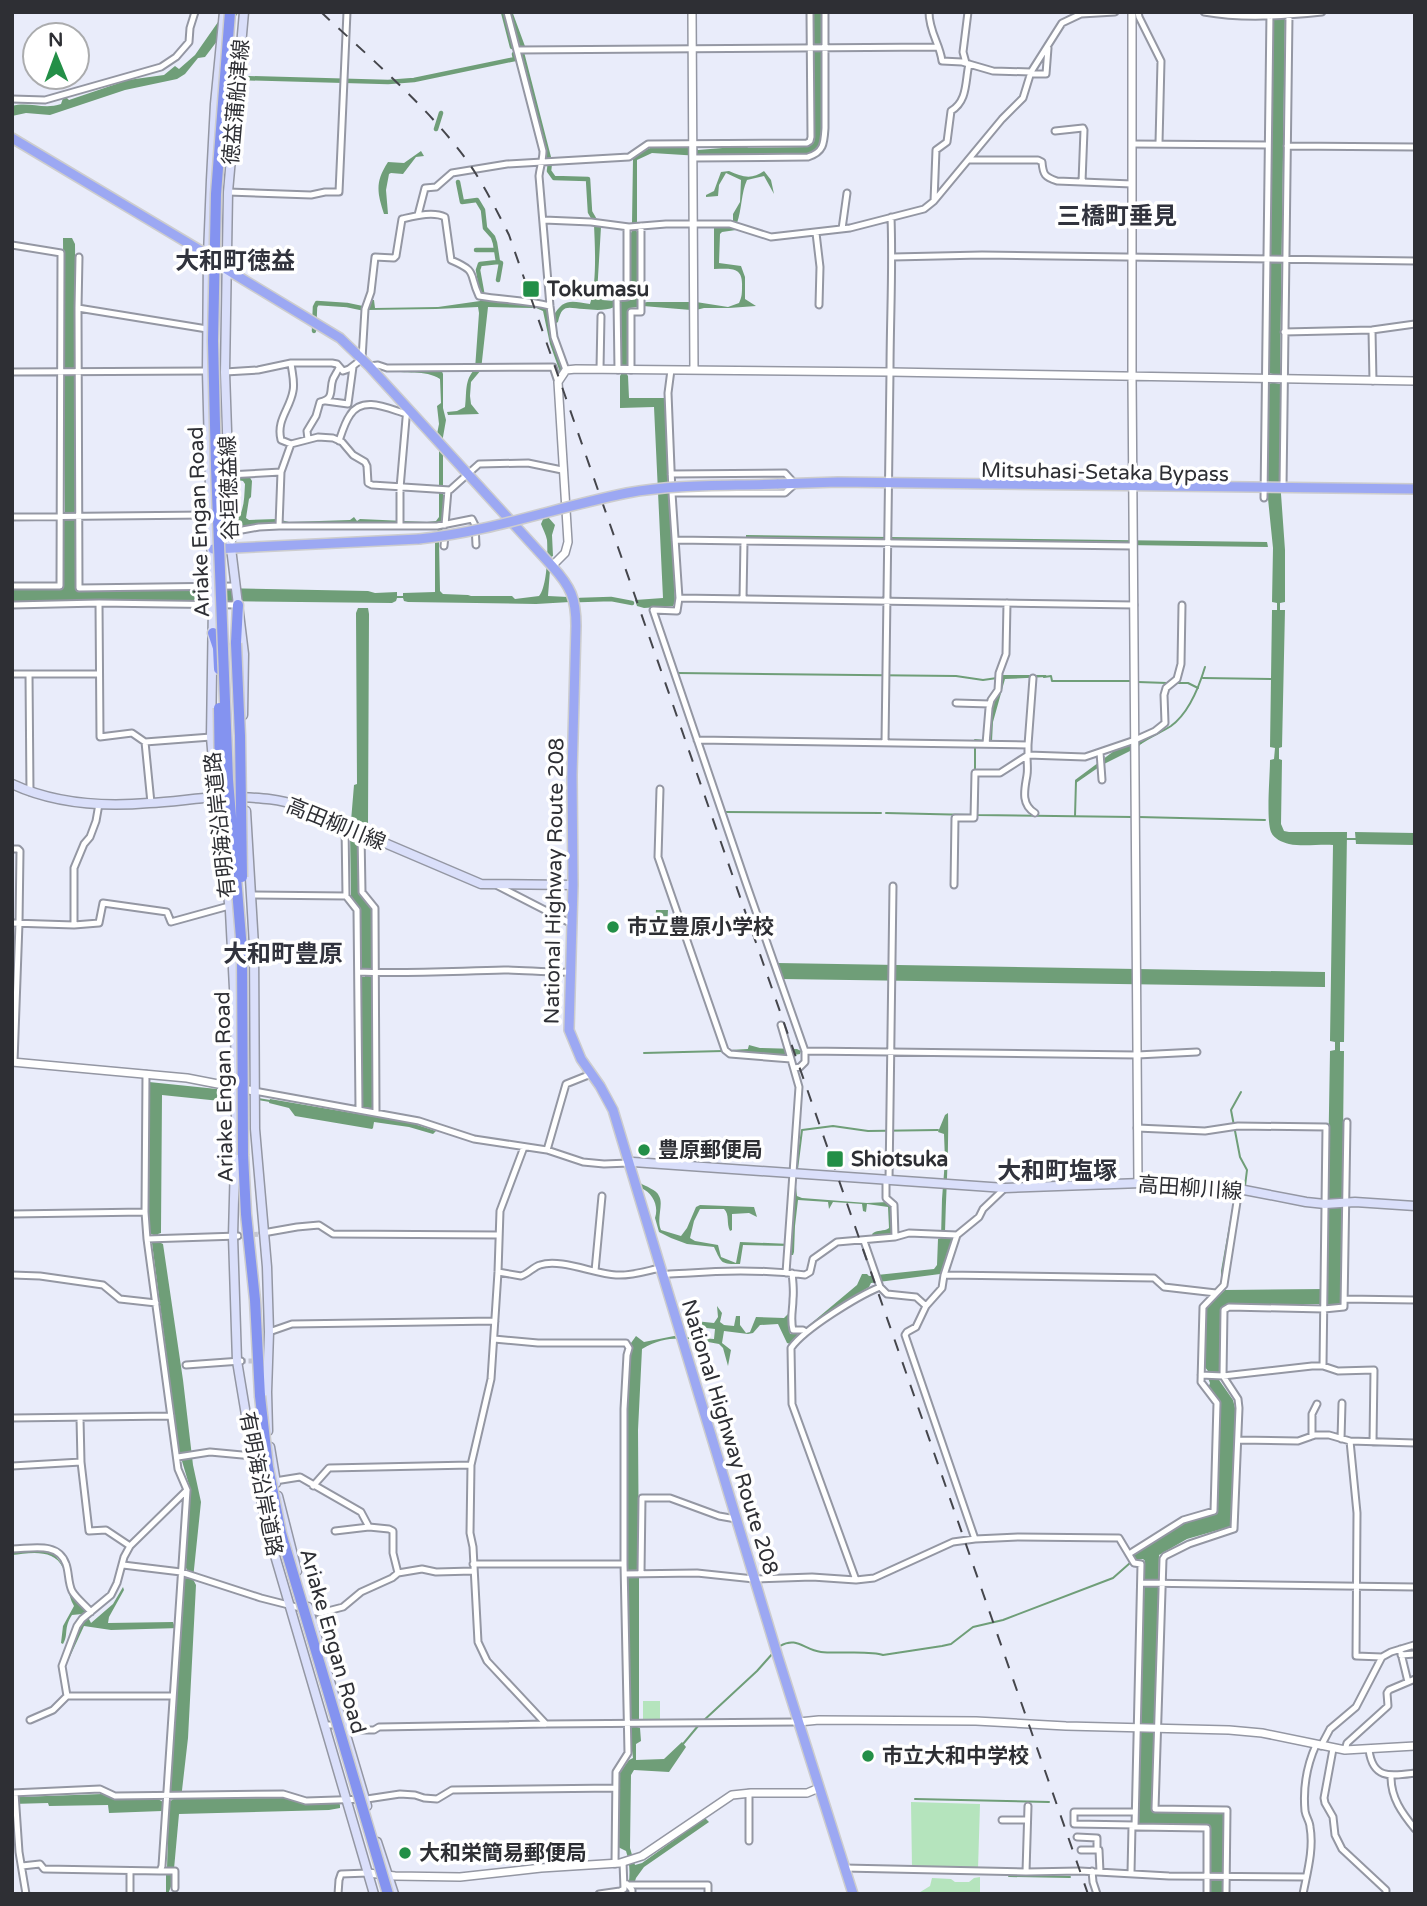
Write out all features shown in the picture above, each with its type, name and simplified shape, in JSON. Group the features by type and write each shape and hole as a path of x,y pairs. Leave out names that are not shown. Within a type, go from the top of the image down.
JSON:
{"highway":[{"name":"Ariake Engan Road","path":"230,12 217,181 214,423 216,550 228,780 242,950 238,1159 255,1300 260,1396 268,1467 281,1533 388,1894"},
{"name":"National Highway Route 208","path":"12,138 208,255 226,269 340,338 366,362 407,411 567,583 576,605 569,1030 580,1059 600,1086 613,1110 754,1579 853,1894"},
{"name":"Mitsuhasi-Setaka Bypass","path":"216,550 419,539 477,530 585,502 673,488 795,484 1415,491"},
{"path":"238,604 236,643 240,736 242,950"},
{"path":"213,634 218,648 219,669 220,791 242,950"}],"main road":[{"name":"徳益蒲船津線","path":"208,255 215,104 224,12"},
{"name":"徳益蒲船津線","path":"226,269 229,192 244,12"},
{"name":"徳益蒲船津線","path":"211,180 229,192"},
{"name":"谷垣徳益線","path":"208,255 207,371 216,550 213,604"},
{"name":"谷垣徳益線","path":"226,269 228,475 231,548 238,604"},
{"path":"207,329 225,334"},
{"path":"207,371 225,372"},
{"name":"有明海沿岸道路","path":"213,604 211,737 229,906 236,1046 238,1159 235,1236 239,1361 257,1481 271,1542 374,1894"},
{"name":"有明海沿岸道路","path":"238,604 245,673 243,728 251,895 254,1091 269,1332 266,1361 267,1416 275,1481 288,1539 394,1894"},
{"name":"高田柳川線","path":"12,784 60,800 99,804 151,803 216,797 283,800 481,884 572,885"},
{"name":"高田柳川線","path":"629,1163 633,1161 1005,1188 1170,1182 1239,1189 1326,1204 1415,1206"}],"street":[{"path":"12,99 45,100 161,67 176,57 189,41 195,12"},
{"path":"229,192 311,195 339,192 347,12"},
{"path":"507,12 542,151 540,176 550,306 554,337 566,370"},
{"path":"692,12 694,370"},
{"path":"418,215 423,190 436,187 452,173 506,164 629,157 648,144 807,143 810,141 810,12"},
{"path":"693,158 808,157 819,152 824,145 825,136 825,12"},
{"path":"929,12 931,30 942,61 967,63 993,71 1046,74 1048,45"},
{"path":"934,201 936,150 947,142 951,111 960,106 965,91 967,63 963,52 968,12"},
{"path":"544,220 627,227 730,224 771,237 850,228 924,209 934,201 1002,119 1023,98 1031,73 1062,23 1079,14 1112,12"},
{"path":"1132,12 1138,1183"},
{"path":"1138,12 1161,61 1159,144"},
{"path":"1204,12 1238,16 1287,16 1322,12"},
{"path":"1271,15 1268,145 1284,332 1281,379 1282,489"},
{"path":"1265,491 1267,379 1287,146 1287,16"},
{"path":"518,50 937,47"},
{"path":"1055,131 1083,128 1082,182"},
{"path":"1132,144 1268,145"},
{"path":"1287,146 1415,147"},
{"path":"969,160 1038,160 1042,162 1042,173 1057,181 1132,184"},
{"path":"842,229 847,192"},
{"path":"366,362 365,309 375,257 394,258 402,219 439,214 445,217 452,260 471,271 479,296 550,306"},
{"path":"885,743 893,257 891,217"},
{"path":"618,370 617,298 627,297 627,227"},
{"path":"629,370 631,312 641,312 641,227"},
{"path":"816,233 820,267 819,305"},
{"path":"12,244 61,253 62,372 60,586 12,586"},
{"path":"893,257 982,255 1415,261"},
{"path":"79,257 79,587 235,586"},
{"path":"78,308 207,329"},
{"path":"600,369 601,316"},
{"path":"1284,332 1372,330 1415,324"},
{"path":"1372,330 1373,381"},
{"path":"225,372 258,370 291,363 332,363 337,364 343,371 366,362 387,368 553,368 558,382 568,542 565,553 552,566"},
{"path":"291,363 294,383 292,395 282,417 279,434 281,440 291,444 326,437 340,441 353,455 365,462 368,483 400,488 448,490 479,464 528,463 562,470"},
{"path":"348,404 353,366"},
{"path":"326,401 331,395 333,378 339,368"},
{"path":"566,370 890,372 1415,382"},
{"path":"558,382 566,370"},
{"path":"671,370 668,393 679,598 677,611 653,610 805,1051 805,1062 795,1068"},
{"path":"12,372 207,371"},
{"path":"308,439 307,431 320,402 348,404 356,409"},
{"path":"340,441 348,416 356,409 368,404 407,411 400,488 400,522"},
{"path":"279,526 281,472 291,444"},
{"path":"228,475 281,472"},
{"path":"671,474 785,472 795,484 785,493 672,493"},
{"path":"444,546 442,525 448,490"},
{"path":"12,517 206,515"},
{"path":"231,532 279,526 400,522 442,525 472,519 475,525 475,545"},
{"path":"675,540 888,544 1133,543"},
{"path":"743,599 744,541"},
{"path":"679,598 1134,605"},
{"path":"99,603 100,737 132,733 145,742 211,737"},
{"path":"986,744 990,704 998,690 999,673 1006,654 1007,603"},
{"path":"12,605 238,604"},
{"path":"954,885 955,818 975,818 975,773 1000,773 1027,756 1085,757 1135,740 1165,723 1164,695 1166,688 1177,679 1181,664 1182,606"},
{"path":"12,674 98,674"},
{"path":"29,674 30,792"},
{"path":"1033,678 1027,775 1024,785 1025,802 1030,811 1035,813"},
{"path":"956,703 990,704"},
{"path":"696,740 1028,745"},
{"path":"145,742 151,803"},
{"path":"1100,752 1102,780"},
{"path":"660,789 658,857 725,1050 730,1054 791,1059"},
{"path":"75,925 74,868 90,837 99,804"},
{"path":"353,830 346,896 357,909 359,1109"},
{"path":"353,830 362,892 374,908 376,1112"},
{"path":"12,849 20,851 13,1062 187,1078 236,1086 419,1121 474,1139 547,1150 593,1163 629,1163"},
{"path":"495,885 572,924"},
{"path":"893,886 886,1198 894,1205 895,1237"},
{"path":"251,895 346,896"},
{"path":"16,923 99,923 103,903 167,912 171,922 229,906"},
{"path":"358,972 507,970 569,977"},
{"path":"781,1025 799,1087 789,1273 793,1296 791,1316 793,1330 806,1332"},
{"path":"805,1051 1137,1055 1197,1052"},
{"path":"146,1074 147,1239 178,1469 187,1490 160,1871"},
{"path":"547,1150 566,1084 591,1074"},
{"path":"1226,1894 1227,1810 1155,1808 1163,1559 1188,1544 1234,1528 1238,1399 1223,1376 1224,1310 1229,1307 1344,1307 1348,1122"},
{"path":"1137,1128 1205,1131 1238,1126 1326,1127 1323,1366"},
{"path":"524,1147 500,1211 491,1379 471,1465 470,1533 478,1642 483,1656 546,1724"},
{"path":"975,1539 905,1335 916,1327 926,1306 939,1293 957,1235 1005,1188"},
{"path":"1129,1554 1183,1520 1214,1511 1217,1403 1201,1382 1202,1307 1224,1285 1239,1189"},
{"path":"595,1271 602,1196"},
{"path":"12,1214 145,1212"},
{"path":"263,1233 320,1225 333,1234 498,1235"},
{"path":"498,1272 525,1276 538,1265 563,1264 608,1274 628,1275 661,1271 808,1275 813,1259 837,1242 864,1241 909,1233 957,1235"},
{"path":"147,1239 235,1236"},
{"path":"864,1241 880,1287 887,1294 916,1297 926,1306"},
{"path":"12,1275 103,1285 120,1298 156,1303"},
{"path":"944,1275 1154,1278 1164,1287 1216,1293"},
{"path":"856,1580 792,1404 791,1348 806,1332 880,1287"},
{"path":"1344,1299 1415,1300"},
{"path":"269,1332 292,1324 495,1321"},
{"path":"494,1339 628,1345 624,1409 628,1753 616,1772 615,1788 619,1863 632,1894"},
{"path":"186,1365 239,1361"},
{"path":"1201,1375 1223,1376 1323,1366 1338,1371 1374,1370 1373,1442"},
{"path":"1340,1439 1342,1403"},
{"path":"1312,1436 1312,1414 1317,1404"},
{"path":"12,1418 171,1416"},
{"path":"80,1418 89,1531 106,1530 130,1546"},
{"path":"1238,1440 1298,1441 1312,1436 1329,1435 1350,1441 1415,1443"},
{"path":"1350,1441 1357,1513 1356,1656 1382,1657 1414,1645 1415,1648"},
{"path":"178,1457 210,1452 253,1456"},
{"path":"12,1466 82,1462"},
{"path":"313,1486 329,1468 471,1465"},
{"path":"257,1481 300,1477 361,1512 369,1527"},
{"path":"67,1696 62,1666 77,1626 111,1595 130,1546 187,1490"},
{"path":"641,1573 642,1498 670,1498 719,1516 736,1519"},
{"path":"335,1531 369,1527 393,1531 393,1553 398,1573"},
{"path":"625,1574 697,1573 754,1579 812,1577 856,1580 874,1578 953,1542 1018,1537 1119,1538 1134,1563 1141,1564 1138,1728 1131,1873"},
{"path":"12,1549 45,1548 60,1554 65,1561 73,1591 91,1612"},
{"path":"123,1565 181,1572 289,1607 320,1613 343,1607 361,1592 398,1573 422,1569 436,1572 473,1567 624,1564"},
{"path":"1141,1583 1415,1587"},
{"path":"304,1657 321,1651"},
{"path":"1400,1652 1415,1654"},
{"path":"1345,1750 1347,1743 1388,1706 1389,1690 1411,1681 1400,1652"},
{"path":"1303,1894 1309,1867 1311,1827 1305,1812 1311,1756 1330,1728 1356,1707 1382,1657"},
{"path":"30,1720 53,1710 67,1696 172,1696"},
{"path":"325,1725 353,1725 358,1730 374,1730 379,1727 546,1724 967,1721 1247,1731 1345,1750 1415,1746"},
{"path":"1333,1749 1324,1798 1334,1817 1335,1835 1342,1849 1386,1890 1385,1894"},
{"path":"1368,1750 1373,1767 1391,1777 1415,1773"},
{"path":"1391,1777 1393,1795 1415,1829"},
{"path":"26,1894 22,1866 16,1853 14,1795 100,1788 115,1796 284,1794 306,1801 409,1794 437,1800 452,1790 615,1788"},
{"path":"338,1894 341,1874 460,1877 619,1863 648,1852 732,1795 807,1793 819,1788"},
{"path":"749,1793 749,1841"},
{"path":"1027,1806 1027,1872"},
{"path":"1135,1812 1074,1812 1074,1824 1207,1828 1207,1894"},
{"path":"1002,1821 1027,1821"},
{"path":"1077,1837 1097,1838 1099,1850 1093,1882 1097,1894"},
{"path":"1081,1850 1097,1850"},
{"path":"22,1866 40,1864 44,1869 176,1871 175,1888"},
{"path":"845,1868 1096,1871 1169,1877 1306,1877"},
{"path":"129,1893 131,1871"},
{"path":"599,1894 623,1890 627,1883"},
{"path":"627,1883 708,1885 708,1894"}],"shaded area":[{"path":"225,12 239,12 205,57 198,58 185,74 177,79 125,90 50,115 26,113 12,116 12,106 54,106 61,104 66,97 69,100 128,80 164,75 175,66 179,69 195,55"},
{"path":"822,12 821,44 818,44 819,51 822,52 823,138 817,148 811,153 791,156 652,153 637,160 637,223 632,223 633,159 650,148 698,150 747,146 805,147 814,142 813,51 816,51 817,44 814,44 812,13"},
{"path":"1272,12 1285,12 1280,374 1276,374 1275,383 1280,384 1280,480 1285,550 1285,602 1280,603 1280,610 1285,610 1282,747 1279,748 1279,759 1282,760 1281,824 1284,831 1289,832 1347,832 1344,1042 1340,1042 1340,1051 1344,1051 1341,1304 1227,1304 1222,1309 1219,1380 1233,1400 1236,1412 1232,1526 1187,1539 1159,1555 1153,1810 1224,1812 1223,1894 1209,1894 1210,1827 1138,1825 1145,1561 1136,1560 1132,1555 1184,1523 1216,1514 1221,1404 1209,1386 1208,1371 1204,1366 1207,1308 1225,1290 1326,1289 1330,1051 1335,1050 1335,1042 1330,1041 1333,845 1300,845 1281,841 1271,832 1269,817 1270,760 1274,759 1275,748 1270,747 1272,610 1277,610 1277,603 1272,602 1273,548 1266,479 1267,384 1272,383 1273,374 1267,373"},
{"path":"421,151 424,156 416,157 403,174 389,174 386,190 388,214 384,214 378,187 388,162 404,163"},
{"path":"729,171 747,177 764,171 771,180 774,194 764,176 747,180 737,223 733,223 733,214 740,202 741,180 726,173 719,185 718,196 706,197 714,191 721,172"},
{"path":"594,225 601,227 597,294 602,300 614,301 614,307 599,310 566,308 555,324 553,317 564,304 590,304 595,276"},
{"path":"714,226 738,227 720,234 719,263 741,266 745,277 745,299 756,306 696,310 696,302 728,307 739,303 741,297 742,280 738,272 714,269"},
{"path":"636,230 639,236 639,299 638,307 630,308 629,311 626,371 629,398 665,398 675,602 673,606 644,608 637,606 635,600 663,598 654,407 620,408 620,300 630,300 630,235"},
{"path":"63,238 72,238 75,244 76,369 72,369 72,374 77,375 77,513 72,513 72,517 77,517 77,588 208,588 208,601 12,602 12,589 64,588 64,518 69,517 69,512 65,512 63,374 69,374 68,369 64,369"},
{"path":"481,298 528,304 533,308 488,307 481,370 471,382 471,404 479,414 448,415 447,412 465,407 468,382 475,369 478,307 367,310 371,300 374,300 375,308 438,307 480,301"},
{"path":"690,302 691,310 643,306 643,303"},
{"path":"536,305 547,308 552,337 563,372 561,375 550,344 543,311 536,308"},
{"path":"441,369 446,420 443,437 443,527 439,542 440,591 443,594 471,596 512,596 515,599 539,596 545,578 547,553 547,540 541,524 544,517 548,517 555,525 552,535 553,556 549,558 548,596 568,597 570,602 408,602 403,598 397,598 392,603 218,601 218,588 397,592 397,596 403,596 403,593 435,592 435,542 439,524 235,529 235,522 243,504 245,484 233,479 233,476 249,476 252,481 246,518 249,520 277,519 289,522 350,520 354,517 357,521 436,521 439,517 437,406 441,403 440,379 428,374 387,370"},
{"path":"746,535 1267,542 1268,547 746,540"},
{"path":"358,608 368,608 369,614 368,826 357,828 355,833 360,841 361,892 372,908 373,964 372,970 368,970 368,976 372,977 373,982 373,1108 361,1106 360,982 361,977 365,977 365,971 360,970 359,910 351,896 350,832 353,824 354,785 357,784"},
{"path":"1003,675 1047,677 1005,679 993,722 992,741 988,742 990,712"},
{"path":"1138,741 1143,742 1076,783 1075,780 1114,751"},
{"path":"1355,832 1415,833 1415,845 1356,844"},
{"path":"656,910 668,910 667,927 655,927"},
{"path":"777,963 1325,972 1325,987 782,979"},
{"path":"749,1045 801,1051 800,1054 788,1056 747,1052"},
{"path":"149,1082 217,1089 220,1101 162,1095 161,1233 158,1234 159,1242 163,1244 193,1465 201,1502 193,1579 196,1585 188,1738 181,1799 284,1798 302,1803 339,1803 340,1808 179,1814 172,1884 166,1894 166,1874 170,1873 167,1868 169,1802 175,1798 175,1795 170,1794 180,1628 111,1630 84,1626 67,1663 78,1630 86,1620 82,1614 72,1615 65,1640 61,1643 63,1626 74,1606 70,1597 66,1578 70,1595 82,1605 91,1623 113,1604 123,1587 108,1623 173,1622 174,1625 180,1625 184,1577 187,1576 187,1569 184,1567 190,1488 179,1451 152,1243 157,1241 156,1236 149,1233"},
{"path":"270,1099 411,1123 436,1131 433,1134 374,1122 372,1129 295,1116 289,1108 269,1103"},
{"path":"948,1113 945,1232 948,1239 953,1239 940,1274 871,1283 869,1287 808,1326 857,1285 862,1274 869,1276 934,1269 937,1265 945,1160 944,1134 938,1132"},
{"path":"640,1183 659,1196 661,1230 681,1236 696,1207 700,1205 754,1207 757,1217 749,1213 732,1214 730,1231 724,1209 700,1209 694,1221 690,1238 718,1245 721,1257 736,1263 740,1242 791,1244 794,1187 797,1196 802,1198 888,1202 891,1205 893,1235 872,1234 889,1228 888,1207 867,1204 866,1212 863,1211 862,1204 833,1202 829,1209 828,1202 798,1200 793,1255 791,1246 743,1245 740,1264 726,1263 721,1260 714,1247 687,1244 659,1232 654,1200 641,1188"},
{"path":"717,1306 722,1313 720,1322 734,1326 736,1316 740,1316 740,1325 746,1333 750,1332 756,1317 784,1318 788,1314 790,1334 800,1333 790,1344 778,1324 760,1325 753,1333 748,1334 724,1331 722,1343 731,1350 728,1366 723,1348 719,1344 671,1339 642,1349 638,1430 639,1570 635,1571 635,1577 639,1578 637,1727 640,1728 641,1741 636,1744 636,1760 664,1759 682,1742 686,1747 669,1772 634,1770 631,1775 630,1848 635,1865 642,1863 705,1818 709,1822 644,1867 636,1878 631,1894 627,1894 629,1862 626,1851 618,1847 618,1775 633,1758 629,1736 633,1721 629,1720 628,1577 632,1577 631,1571 627,1570 628,1394 631,1343 636,1336 644,1342 674,1336 714,1339 715,1329 698,1327 694,1323 714,1323 718,1317"},
{"path":"12,1552 49,1552 55,1555 63,1566 66,1577 54,1557 40,1553 12,1555"},
{"path":"643,1701 660,1701 660,1722 643,1720"},
{"path":"102,1794 111,1798 158,1799 163,1802 162,1811 109,1813 108,1805 12,1804 12,1801 18,1801 19,1797"},
{"path":"911,1802 980,1804 978,1869 912,1868"},
{"path":"980,1877 980,1894 917,1894 930,1886 932,1878 969,1882"}],"waterway":[{"path":"503,12 512,47"},
{"path":"510,12 524,50 522,53 550,162 549,171 554,178 588,179 590,212 597,224"},
{"path":"242,78 388,82 414,80 515,59 514,54"},
{"path":"436,129 441,113"},
{"path":"458,182 462,202 477,200 483,210 485,228 493,237 498,262 501,263 498,280"},
{"path":"476,250 496,250"},
{"path":"482,292 478,270 480,264 498,262"},
{"path":"314,331 317,303 366,309"},
{"path":"677,537 745,538"},
{"path":"580,600 611,599 632,603"},
{"path":"1141,743 1171,726 1183,714 1205,667"},
{"path":"677,673 956,676 983,680 997,678"},
{"path":"1044,677 1051,676 1052,681 1132,681"},
{"path":"1203,678 1271,679"},
{"path":"1138,682 1167,683"},
{"path":"1176,683 1188,683 1198,688"},
{"path":"975,771 975,740 985,741"},
{"path":"977,815 978,776"},
{"path":"1075,816 1076,781"},
{"path":"725,812 881,813"},
{"path":"886,813 973,815"},
{"path":"977,815 1132,817"},
{"path":"1138,817 1265,820"},
{"path":"1346,839 1358,839"},
{"path":"729,1051 748,1050"},
{"path":"644,1053 723,1051"},
{"path":"1241,1092 1231,1110 1240,1157 1247,1170 1245,1186"},
{"path":"217,1094 232,1096"},
{"path":"258,1099 270,1101"},
{"path":"797,1169 802,1130 833,1126 868,1131 938,1130"},
{"path":"1222,1283 1235,1198"},
{"path":"780,1646 791,1642 821,1652 883,1655 951,1644 973,1627 1003,1620 1113,1578 1130,1563"},
{"path":"702,1722 773,1653"},
{"path":"683,1744 698,1726"},
{"path":"915,1799 1049,1802"},
{"path":"1009,1876 1070,1877"}],"tunnel":[{"path":"238,1236 261,1234"},
{"path":"241,1361 263,1361"}],"railway":[{"path":"321,12 397,82 450,139 478,177 509,235 1088,1894"}],"place":[{"name":"Tokumasu","path":"531,289"},
{"name":"市立豊原小学校","path":"613,927"},
{"name":"豊原郵便局","path":"644,1150"},
{"name":"Shiotsuka","path":"835,1159"},
{"name":"市立大和中学校","path":"868,1756"},
{"name":"大和栄簡易郵便局","path":"405,1853"}],"district":[{"name":"三橋町垂見","path":"1117,216"},
{"name":"大和町徳益","path":"235,261"},
{"name":"大和町豊原","path":"283,954"},
{"name":"大和町塩塚","path":"1057,1171"}]}
